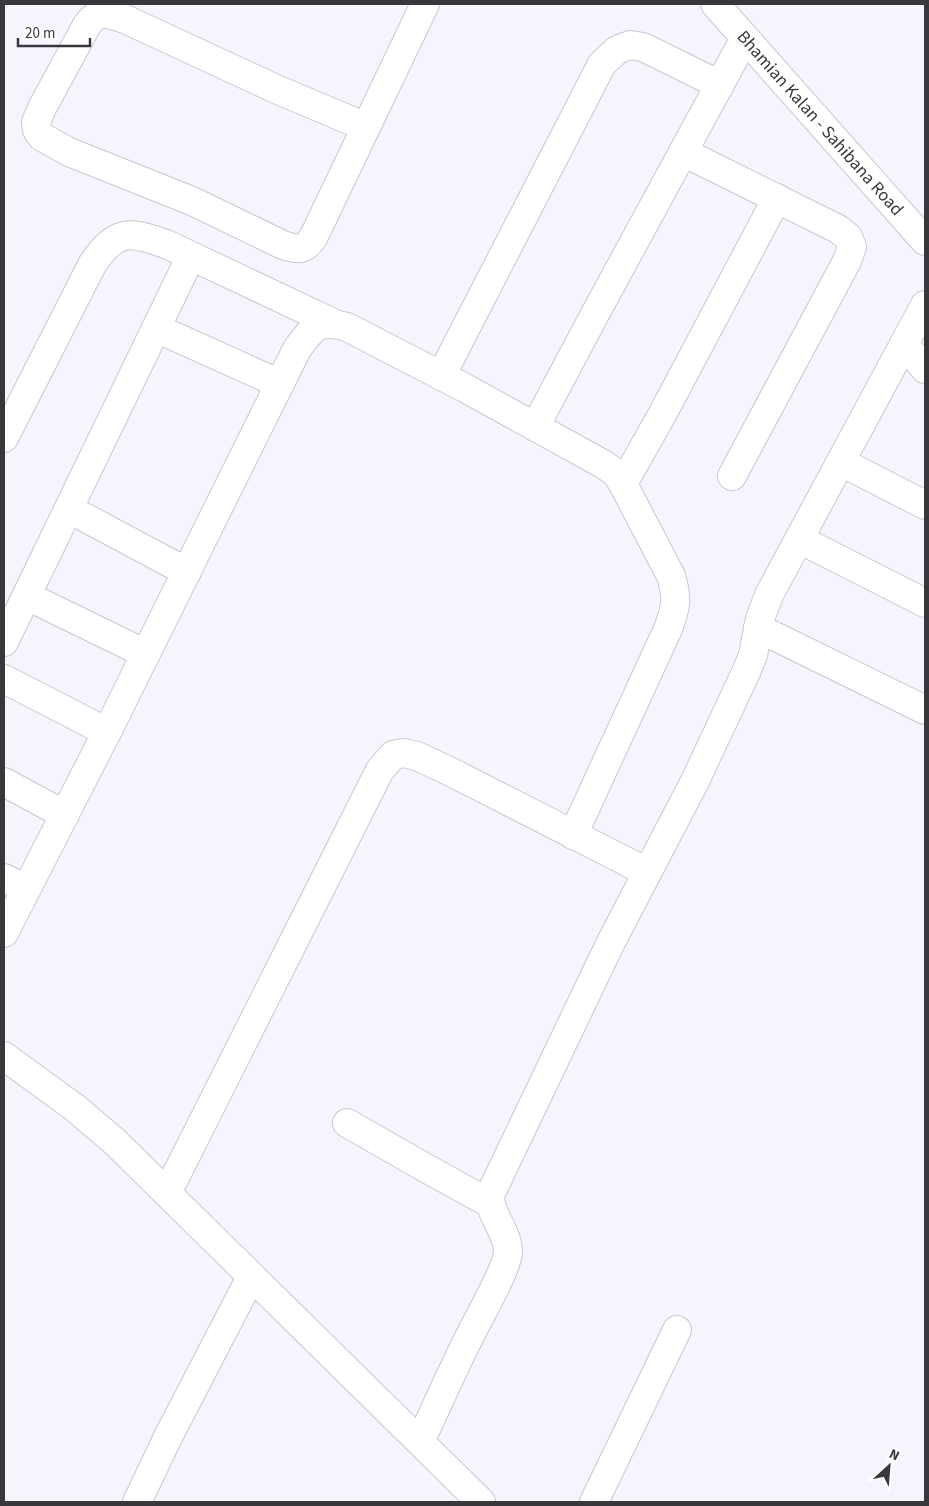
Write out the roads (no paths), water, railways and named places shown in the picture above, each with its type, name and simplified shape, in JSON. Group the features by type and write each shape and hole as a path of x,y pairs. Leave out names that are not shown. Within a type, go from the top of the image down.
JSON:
{"street":[{"path":"366,127 276,89 125,19 103,14 94,16 87,25 36,122 37,130 42,137 68,152 192,201 282,245 302,248 309,244 314,236 366,127 424,4"},
{"name":"Bhamian Kalan - Sahibana Road","path":"715,4 925,241"},
{"path":"535,427 746,38"},
{"path":"441,376 602,64 617,50 630,45 643,47 720,84"},
{"path":"683,152 838,229 848,237 852,247 847,261 732,476"},
{"path":"623,484 663,414 777,198"},
{"path":"4,438 93,263 103,248 115,239 128,234 142,236 166,244 332,323 347,327 603,464 616,474 623,484 671,576 676,592 675,609 668,629 573,835"},
{"path":"4,642 191,256"},
{"path":"420,1442 508,1254 507,1244 490,1203 490,1195 610,944 695,781 747,670 753,655 758,628 769,595 925,305"},
{"path":"4,933 15,883 64,815 297,349 307,334 317,326 332,323"},
{"path":"156,328 280,384"},
{"path":"904,344 925,369"},
{"path":"841,462 925,505"},
{"path":"68,509 187,572"},
{"path":"800,539 925,603"},
{"path":"26,596 146,654"},
{"path":"758,628 925,710"},
{"path":"4,679 107,732"},
{"path":"167,1193 380,770 393,755 404,753 417,756 647,872"},
{"path":"4,782 64,815"},
{"path":"4,1056 74,1107 114,1141 481,1502"},
{"path":"347,1122 490,1203"},
{"path":"137,1502 168,1437 252,1277"},
{"path":"594,1502 677,1330"}]}
